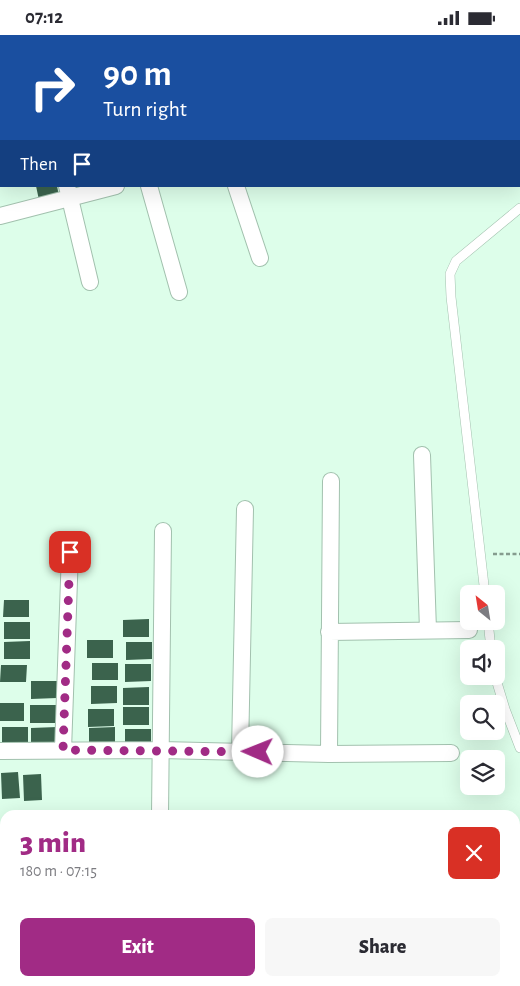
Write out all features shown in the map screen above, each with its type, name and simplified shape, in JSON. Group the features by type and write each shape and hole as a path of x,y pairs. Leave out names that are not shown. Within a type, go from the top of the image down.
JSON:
{"street":[{"path":"0,217 69,192 108,187"},
{"path":"149,187 179,292"},
{"path":"236,187 260,258"},
{"path":"69,192 90,281"},
{"path":"422,455 428,630"},
{"path":"329,754 331,481"},
{"path":"240,751 245,509"},
{"path":"160,810 163,531"},
{"path":"63,750 70,552"},
{"path":"329,632 460,630"},
{"path":"0,751 161,750 329,754 451,753"}],"lane":[{"path":"484,585 450,275 456,261 520,208"},
{"path":"498,685 520,748"}],"path":[{"path":"481,553 520,554"}],"building":[{"path":"36,187 57,187 59,196 39,200"},
{"path":"4,600 29,600 29,617 3,617"},
{"path":"149,619 149,637 123,637 123,620"},
{"path":"4,622 30,622 30,639 4,639"},
{"path":"87,640 113,640 113,658 87,658"},
{"path":"30,641 30,659 4,659 4,642"},
{"path":"126,642 152,642 152,659 126,660"},
{"path":"92,663 118,663 118,680 92,680"},
{"path":"125,664 151,664 151,681 125,682"},
{"path":"1,665 27,665 26,682 0,682"},
{"path":"31,681 57,681 57,698 31,699"},
{"path":"91,686 117,686 117,703 91,704"},
{"path":"149,687 149,705 123,705 123,688"},
{"path":"0,703 24,703 24,721 0,721"},
{"path":"30,705 56,705 56,723 30,723"},
{"path":"123,707 149,707 149,725 123,725"},
{"path":"88,709 114,709 114,726 88,727"},
{"path":"2,727 28,727 28,744 2,745"},
{"path":"57,727 57,745 31,745 31,728"},
{"path":"115,727 115,745 89,745 89,728"},
{"path":"125,729 151,729 151,747 125,747"},
{"path":"18,772 20,798 2,799 1,773"},
{"path":"41,774 42,800 24,801 23,775"}],"route":[{"path":"70,552 63,750 258,752"}]}
